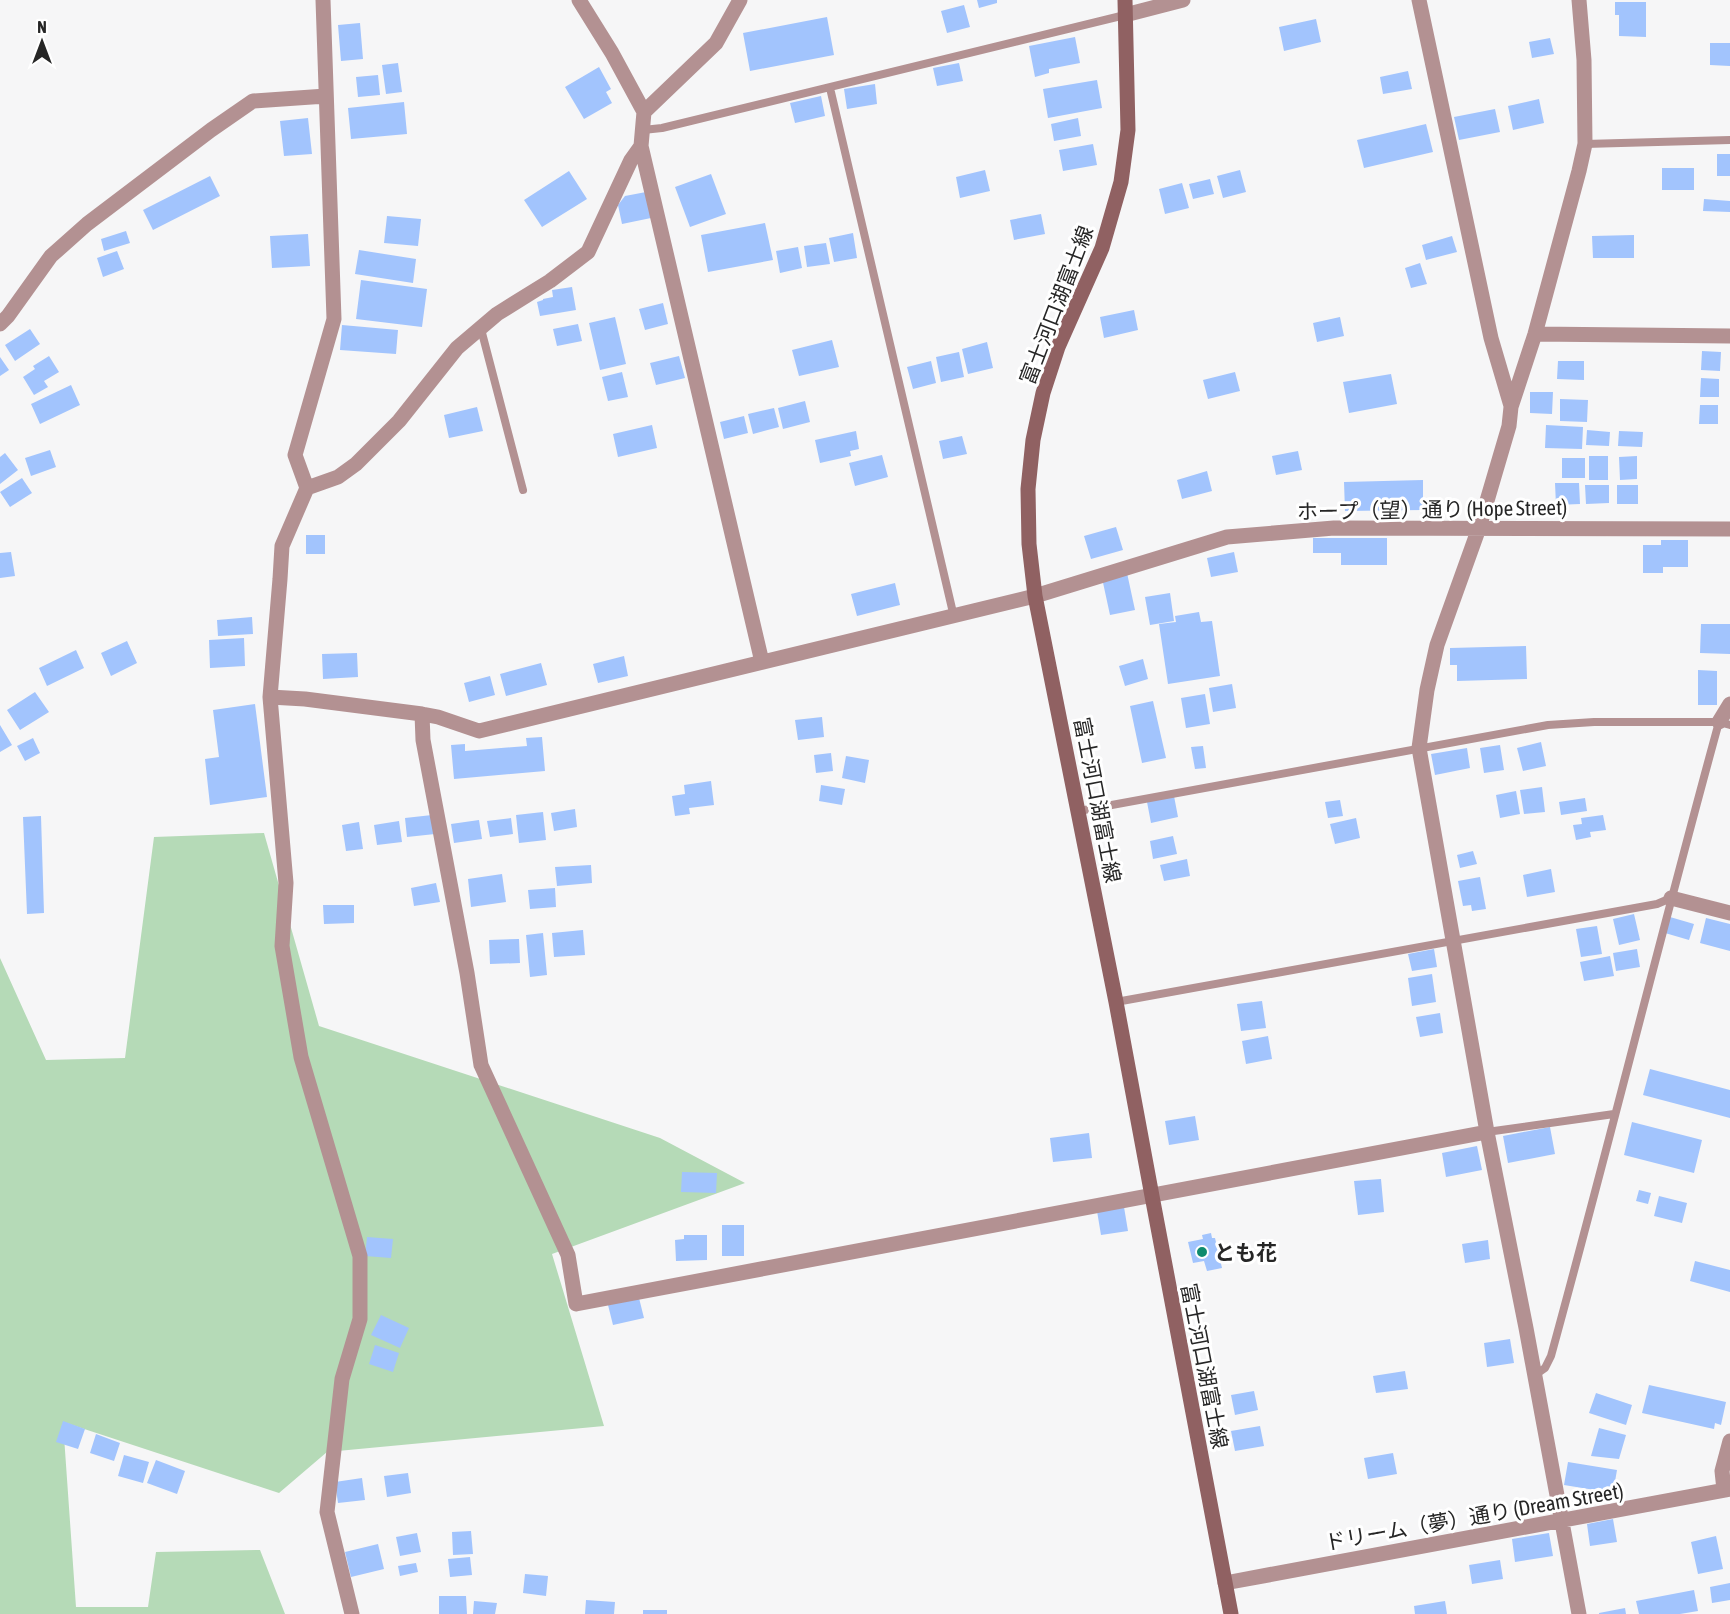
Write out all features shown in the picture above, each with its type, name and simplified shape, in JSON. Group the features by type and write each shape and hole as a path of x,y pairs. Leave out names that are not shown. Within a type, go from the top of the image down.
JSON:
{"main road":[{"name":"富士河口湖富士線","path":"1125,8 1128,130 1121,182 1102,248 1058,347 1044,393 1033,440 1028,500 1029,544 1035,596 1116,1002 1231,1614"}],"street":[{"path":"323,0 334,319 295,454 308,488 282,546 270,697 286,883 282,946 301,1057 360,1256 360,1319 342,1379 327,1512 352,1614"},
{"path":"579,0 612,53 644,112 641,146 762,662"},
{"path":"644,112 716,44 740,0"},
{"path":"1125,8 1183,0"},
{"path":"1419,0 1491,339 1511,407"},
{"path":"1579,0 1584,60 1585,144 1535,334 1511,407 1509,426 1479,528 1437,645 1427,690 1419,748 1487,1132 1579,1614"},
{"path":"0,324 51,256 87,224 211,130 253,102 326,96"},
{"path":"308,488 338,477 356,464 399,421 457,348 497,315 550,281 588,252 631,160 641,146"},
{"path":"1535,334 1730,336"},
{"name":"ホープ（望）通り (Hope Street)","path":"270,697 305,699 422,714 479,731 1035,596 1227,537 1334,528 1730,529"},
{"path":"1724,723 1730,704"},
{"path":"422,714 423,740 467,973 481,1065 568,1255 576,1304 1487,1132"},
{"path":"1671,898 1730,913"},
{"path":"1727,1490 1722,1471 1730,1441"},
{"name":"ドリーム（夢）通り (Dream Street)","path":"1225,1583 1727,1490"}],"lane":[{"path":"643,130 662,128 830,88 1125,8"},
{"path":"830,88 954,617"},
{"path":"1585,144 1730,140"},
{"path":"481,329 523,490"},
{"path":"1078,811 1548,725 1594,722 1724,723 1671,898 1588,1222 1551,1356 1545,1368 1534,1375"},
{"path":"1116,1002 1657,904 1671,898"},
{"path":"1487,1132 1614,1114"}],"green space":[{"path":"264,833 319,1026 660,1138 745,1183 552,1254 604,1426 327,1452 279,1493 63,1422 76,1607 148,1607 156,1552 260,1550 285,1614 0,1614 0,958 46,1060 125,1058 154,837"}],"building":[{"path":"977,0 997,0 997,3 979,8"},
{"path":"1615,2 1646,2 1646,37 1619,36 1619,15 1615,15"},
{"path":"964,5 970,27 947,33 941,11"},
{"path":"827,17 834,55 750,71 743,33"},
{"path":"1316,19 1321,42 1284,51 1279,27"},
{"path":"360,23 363,59 341,61 338,25"},
{"path":"1075,37 1080,63 1049,69 1049,73 1035,77 1029,46"},
{"path":"1550,38 1554,54 1532,58 1529,42"},
{"path":"1710,43 1730,43 1730,66 1710,65"},
{"path":"398,63 402,92 386,94 382,65"},
{"path":"959,63 963,81 937,86 933,68"},
{"path":"599,67 611,89 606,92 612,103 584,119 565,87"},
{"path":"1408,71 1412,89 1383,94 1380,77"},
{"path":"378,75 380,95 358,97 356,77"},
{"path":"1097,80 1102,108 1048,118 1043,89"},
{"path":"875,84 877,104 847,109 844,89"},
{"path":"821,96 825,116 795,123 790,103"},
{"path":"1539,99 1544,123 1513,130 1508,106"},
{"path":"404,102 407,134 351,139 348,108"},
{"path":"1495,109 1500,132 1459,140 1454,117"},
{"path":"308,118 312,154 284,156 280,121"},
{"path":"1078,118 1081,136 1054,141 1051,124"},
{"path":"1426,124 1433,152 1364,168 1357,140"},
{"path":"1093,144 1097,165 1063,171 1059,150"},
{"path":"1717,154 1730,154 1730,176 1717,176"},
{"path":"1662,168 1694,168 1694,190 1662,190"},
{"path":"985,170 990,191 960,198 956,177"},
{"path":"1240,170 1246,192 1223,198 1217,176"},
{"path":"569,171 587,199 542,227 524,200"},
{"path":"711,174 726,214 690,227 675,187"},
{"path":"210,176 220,196 153,230 143,210"},
{"path":"1210,179 1214,194 1193,199 1189,184"},
{"path":"1182,183 1189,208 1165,214 1159,189"},
{"path":"646,192 651,218 622,224 618,205 625,196"},
{"path":"1704,199 1730,201 1730,212 1703,211"},
{"path":"1041,214 1045,234 1014,240 1010,220"},
{"path":"387,216 421,219 418,246 384,243"},
{"path":"765,223 773,260 708,272 701,235"},
{"path":"126,231 130,243 104,251 101,239"},
{"path":"853,233 857,258 834,262 829,238"},
{"path":"308,234 310,266 272,268 270,236"},
{"path":"1634,235 1634,258 1593,258 1592,236"},
{"path":"1452,236 1457,252 1426,260 1422,245"},
{"path":"826,243 830,264 807,267 804,246"},
{"path":"798,247 802,268 780,273 776,251"},
{"path":"359,250 416,259 413,283 355,274"},
{"path":"117,251 124,269 103,277 97,258"},
{"path":"1420,263 1427,284 1411,288 1405,268"},
{"path":"361,280 427,289 422,327 356,319"},
{"path":"572,287 576,310 540,316 537,302 553,297 552,290"},
{"path":"663,303 668,324 645,330 639,309"},
{"path":"1134,310 1138,330 1104,338 1100,317"},
{"path":"615,317 626,364 600,370 589,323"},
{"path":"1340,317 1344,336 1317,342 1313,323"},
{"path":"578,324 582,341 557,346 553,329"},
{"path":"342,325 398,330 396,354 340,350"},
{"path":"30,329 40,344 15,361 5,345"},
{"path":"832,340 839,367 799,376 792,350"},
{"path":"987,342 993,368 968,374 962,349"},
{"path":"1702,351 1721,352 1720,371 1701,370"},
{"path":"959,352 964,377 941,382 936,357"},
{"path":"49,356 59,372 44,381 48,387 34,395 23,377 35,369 33,366"},
{"path":"679,356 685,378 656,385 650,363"},
{"path":"0,357 9,370 0,376"},
{"path":"931,361 936,383 913,389 907,367"},
{"path":"1558,361 1584,361 1584,380 1557,379"},
{"path":"622,372 628,397 608,401 602,377"},
{"path":"1235,372 1240,391 1208,399 1203,380"},
{"path":"1391,374 1397,404 1349,413 1343,382"},
{"path":"1701,378 1719,379 1719,397 1700,397"},
{"path":"71,385 80,405 40,424 31,404"},
{"path":"1530,392 1553,392 1552,414 1530,413"},
{"path":"1560,399 1588,400 1587,422 1560,421"},
{"path":"805,401 810,422 783,429 778,408"},
{"path":"1700,405 1718,405 1718,424 1699,424"},
{"path":"477,407 483,431 449,438 444,415"},
{"path":"774,408 779,427 753,434 748,414"},
{"path":"744,416 748,433 724,439 720,422"},
{"path":"652,425 657,448 618,457 613,434"},
{"path":"1546,425 1583,427 1582,449 1545,448"},
{"path":"1587,430 1610,432 1609,446 1586,445"},
{"path":"856,431 859,449 850,451 851,456 820,463 815,440"},
{"path":"1619,431 1643,432 1642,447 1618,446"},
{"path":"962,436 967,454 943,459 939,441"},
{"path":"50,450 56,467 31,476 25,458"},
{"path":"1298,451 1302,470 1276,475 1272,456"},
{"path":"5,453 18,470 0,484 0,457"},
{"path":"882,455 888,477 855,486 849,463"},
{"path":"1589,456 1608,456 1608,480 1589,480"},
{"path":"1637,456 1637,479 1620,480 1619,457"},
{"path":"1562,458 1585,458 1585,478 1562,478"},
{"path":"1207,471 1212,491 1182,499 1177,480"},
{"path":"22,478 32,493 10,507 0,492"},
{"path":"1423,480 1423,510 1345,511 1344,482"},
{"path":"1555,483 1579,483 1580,504 1556,505"},
{"path":"1585,485 1609,485 1609,503 1586,504"},
{"path":"1617,485 1638,485 1638,504 1617,504"},
{"path":"1116,527 1123,550 1091,559 1084,536"},
{"path":"306,535 325,535 325,554 306,554"},
{"path":"1313,538 1387,538 1387,565 1341,565 1341,553 1313,553"},
{"path":"1661,540 1688,540 1688,567 1663,567 1663,573 1643,573 1643,545 1661,545"},
{"path":"11,552 15,576 0,578 0,553"},
{"path":"1234,552 1238,572 1211,577 1207,558"},
{"path":"1127,573 1135,610 1110,615 1102,578"},
{"path":"895,583 900,605 857,616 851,594"},
{"path":"1170,593 1174,621 1150,625 1145,597"},
{"path":"1199,612 1201,622 1212,621 1220,676 1168,684 1159,624 1176,622 1175,616"},
{"path":"252,617 253,634 218,636 217,620"},
{"path":"1701,624 1730,624 1730,654 1700,653"},
{"path":"244,638 245,666 210,668 209,640"},
{"path":"127,641 137,663 111,676 101,653"},
{"path":"1526,646 1527,679 1457,681 1457,665 1450,665 1450,648"},
{"path":"76,650 84,668 47,686 39,668"},
{"path":"357,653 358,677 323,679 322,654"},
{"path":"624,656 628,676 598,683 593,664"},
{"path":"1143,659 1148,679 1125,686 1119,666"},
{"path":"541,663 547,685 506,696 500,674"},
{"path":"1698,670 1717,671 1717,705 1698,705"},
{"path":"490,676 495,695 469,702 464,683"},
{"path":"1232,684 1236,708 1213,712 1209,688"},
{"path":"35,692 49,712 20,730 7,710"},
{"path":"1205,694 1210,724 1186,728 1181,698"},
{"path":"1153,701 1166,758 1142,763 1130,706"},
{"path":"255,704 267,797 210,805 205,759 219,757 213,710"},
{"path":"822,717 824,737 798,740 795,720"},
{"path":"0,725 12,745 0,752"},
{"path":"542,737 545,771 454,779 451,745 465,744 465,751 527,746 526,738"},
{"path":"33,738 40,753 25,761 17,746"},
{"path":"1541,742 1546,766 1523,771 1517,748"},
{"path":"1500,745 1504,770 1484,773 1480,748"},
{"path":"1203,746 1206,768 1195,769 1191,747"},
{"path":"1467,748 1470,768 1435,775 1431,754"},
{"path":"831,753 833,771 816,773 814,755"},
{"path":"846,756 869,760 865,783 842,778"},
{"path":"711,781 714,805 689,808 690,814 675,816 672,796 685,794 684,785"},
{"path":"821,785 845,789 842,805 819,801"},
{"path":"1542,787 1545,812 1524,814 1520,790"},
{"path":"1516,791 1520,814 1500,818 1496,795"},
{"path":"1174,796 1178,817 1151,823 1147,802"},
{"path":"1585,798 1587,811 1561,815 1559,802"},
{"path":"1340,800 1343,816 1328,818 1325,802"},
{"path":"575,809 577,827 554,831 551,813"},
{"path":"543,812 546,840 519,843 516,815"},
{"path":"432,815 435,834 407,837 405,818"},
{"path":"1603,815 1606,830 1590,832 1591,837 1576,840 1573,825 1582,824 1581,818"},
{"path":"41,816 44,913 27,914 23,817"},
{"path":"511,818 513,834 490,837 487,821"},
{"path":"1356,818 1360,838 1335,844 1330,824"},
{"path":"479,820 482,839 454,843 451,824"},
{"path":"399,821 402,842 377,845 374,825"},
{"path":"359,822 363,849 346,851 342,825"},
{"path":"1173,836 1177,854 1153,859 1150,841"},
{"path":"1473,851 1477,864 1460,868 1457,855"},
{"path":"1187,859 1190,876 1164,881 1160,865"},
{"path":"591,865 592,883 557,886 555,867"},
{"path":"1551,869 1555,892 1527,897 1523,875"},
{"path":"502,874 506,902 471,907 468,879"},
{"path":"1480,877 1486,909 1472,911 1471,905 1463,906 1458,881"},
{"path":"436,883 440,902 414,906 411,888"},
{"path":"555,888 556,907 530,909 528,890"},
{"path":"323,905 354,905 354,923 324,924"},
{"path":"1634,914 1640,940 1619,945 1613,919"},
{"path":"1670,917 1694,924 1689,940 1665,933"},
{"path":"1706,918 1730,924 1730,951 1700,943"},
{"path":"1597,926 1602,954 1581,957 1576,929"},
{"path":"583,930 585,955 554,957 552,933"},
{"path":"543,933 547,975 530,977 526,935"},
{"path":"519,939 520,963 490,964 489,940"},
{"path":"1434,949 1437,967 1412,971 1408,954"},
{"path":"1637,949 1640,967 1616,971 1613,953"},
{"path":"1610,956 1614,976 1584,981 1580,962"},
{"path":"1432,974 1436,1002 1412,1006 1408,978"},
{"path":"1262,1001 1266,1028 1241,1031 1237,1004"},
{"path":"1440,1013 1443,1033 1420,1037 1416,1017"},
{"path":"1268,1036 1272,1059 1246,1064 1242,1041"},
{"path":"1650,1069 1730,1090 1730,1118 1643,1095"},
{"path":"1195,1116 1199,1140 1169,1145 1165,1121"},
{"path":"1632,1122 1702,1140 1694,1173 1624,1155"},
{"path":"1550,1127 1555,1154 1508,1163 1503,1136"},
{"path":"1089,1133 1092,1158 1053,1162 1050,1138"},
{"path":"1477,1146 1482,1170 1446,1177 1442,1153"},
{"path":"682,1172 717,1173 716,1193 681,1192"},
{"path":"1381,1179 1384,1212 1358,1215 1354,1181"},
{"path":"1639,1190 1651,1193 1648,1204 1636,1201"},
{"path":"1659,1196 1687,1203 1682,1223 1654,1216"},
{"path":"1124,1207 1128,1231 1101,1235 1097,1211"},
{"path":"722,1225 744,1225 744,1256 722,1256"},
{"path":"1211,1233 1212,1238 1215,1238 1222,1268 1207,1271 1204,1261 1193,1263 1188,1242 1203,1239 1202,1235"},
{"path":"684,1235 707,1235 707,1260 676,1261 675,1240 684,1239"},
{"path":"367,1237 393,1239 391,1258 365,1256"},
{"path":"1488,1240 1490,1259 1465,1263 1462,1244"},
{"path":"1695,1261 1730,1270 1730,1292 1690,1281"},
{"path":"639,1298 644,1318 613,1325 608,1305"},
{"path":"381,1315 409,1328 400,1348 371,1335"},
{"path":"1510,1339 1514,1363 1487,1367 1484,1343"},
{"path":"375,1345 399,1353 393,1372 369,1364"},
{"path":"1405,1371 1408,1389 1376,1393 1373,1376"},
{"path":"1649,1385 1726,1402 1721,1425 1715,1423 1714,1429 1642,1413"},
{"path":"1254,1391 1258,1410 1235,1415 1231,1395"},
{"path":"1596,1393 1632,1405 1626,1425 1589,1413"},
{"path":"63,1421 85,1429 78,1449 56,1442"},
{"path":"1260,1426 1264,1446 1235,1451 1231,1431"},
{"path":"1599,1428 1626,1435 1619,1459 1591,1456"},
{"path":"96,1434 120,1443 114,1461 90,1453"},
{"path":"1393,1453 1397,1474 1368,1479 1364,1458"},
{"path":"124,1455 149,1462 143,1483 118,1476"},
{"path":"156,1460 185,1471 177,1494 147,1483"},
{"path":"1568,1462 1617,1470 1613,1493 1564,1485"},
{"path":"408,1473 411,1493 387,1497 384,1476"},
{"path":"362,1478 365,1500 338,1503 335,1482"},
{"path":"1613,1519 1617,1542 1590,1546 1587,1524"},
{"path":"471,1531 473,1554 453,1555 452,1532"},
{"path":"417,1533 421,1552 400,1556 396,1537"},
{"path":"1549,1533 1553,1556 1515,1562 1512,1539"},
{"path":"1716,1536 1723,1569 1698,1574 1691,1542"},
{"path":"378,1544 384,1569 351,1577 345,1552"},
{"path":"470,1557 472,1575 450,1577 448,1559"},
{"path":"1500,1560 1503,1579 1472,1584 1469,1565"},
{"path":"416,1563 418,1572 400,1576 398,1566"},
{"path":"525,1574 548,1576 546,1596 523,1593"},
{"path":"1730,1583 1730,1600 1712,1603 1710,1587"},
{"path":"1694,1590 1698,1611 1680,1614 1639,1614 1636,1601"},
{"path":"439,1596 466,1596 467,1614 439,1614"},
{"path":"586,1600 615,1602 614,1614 585,1614"},
{"path":"474,1601 497,1603 495,1614 473,1614"},
{"path":"1445,1601 1447,1614 1415,1614 1414,1606"},
{"path":"1625,1608 1626,1614 1599,1614 1599,1613"},
{"path":"643,1610 667,1610 667,1614 643,1614"}],"place":[{"name":"とも花","path":"1202,1252"}]}
